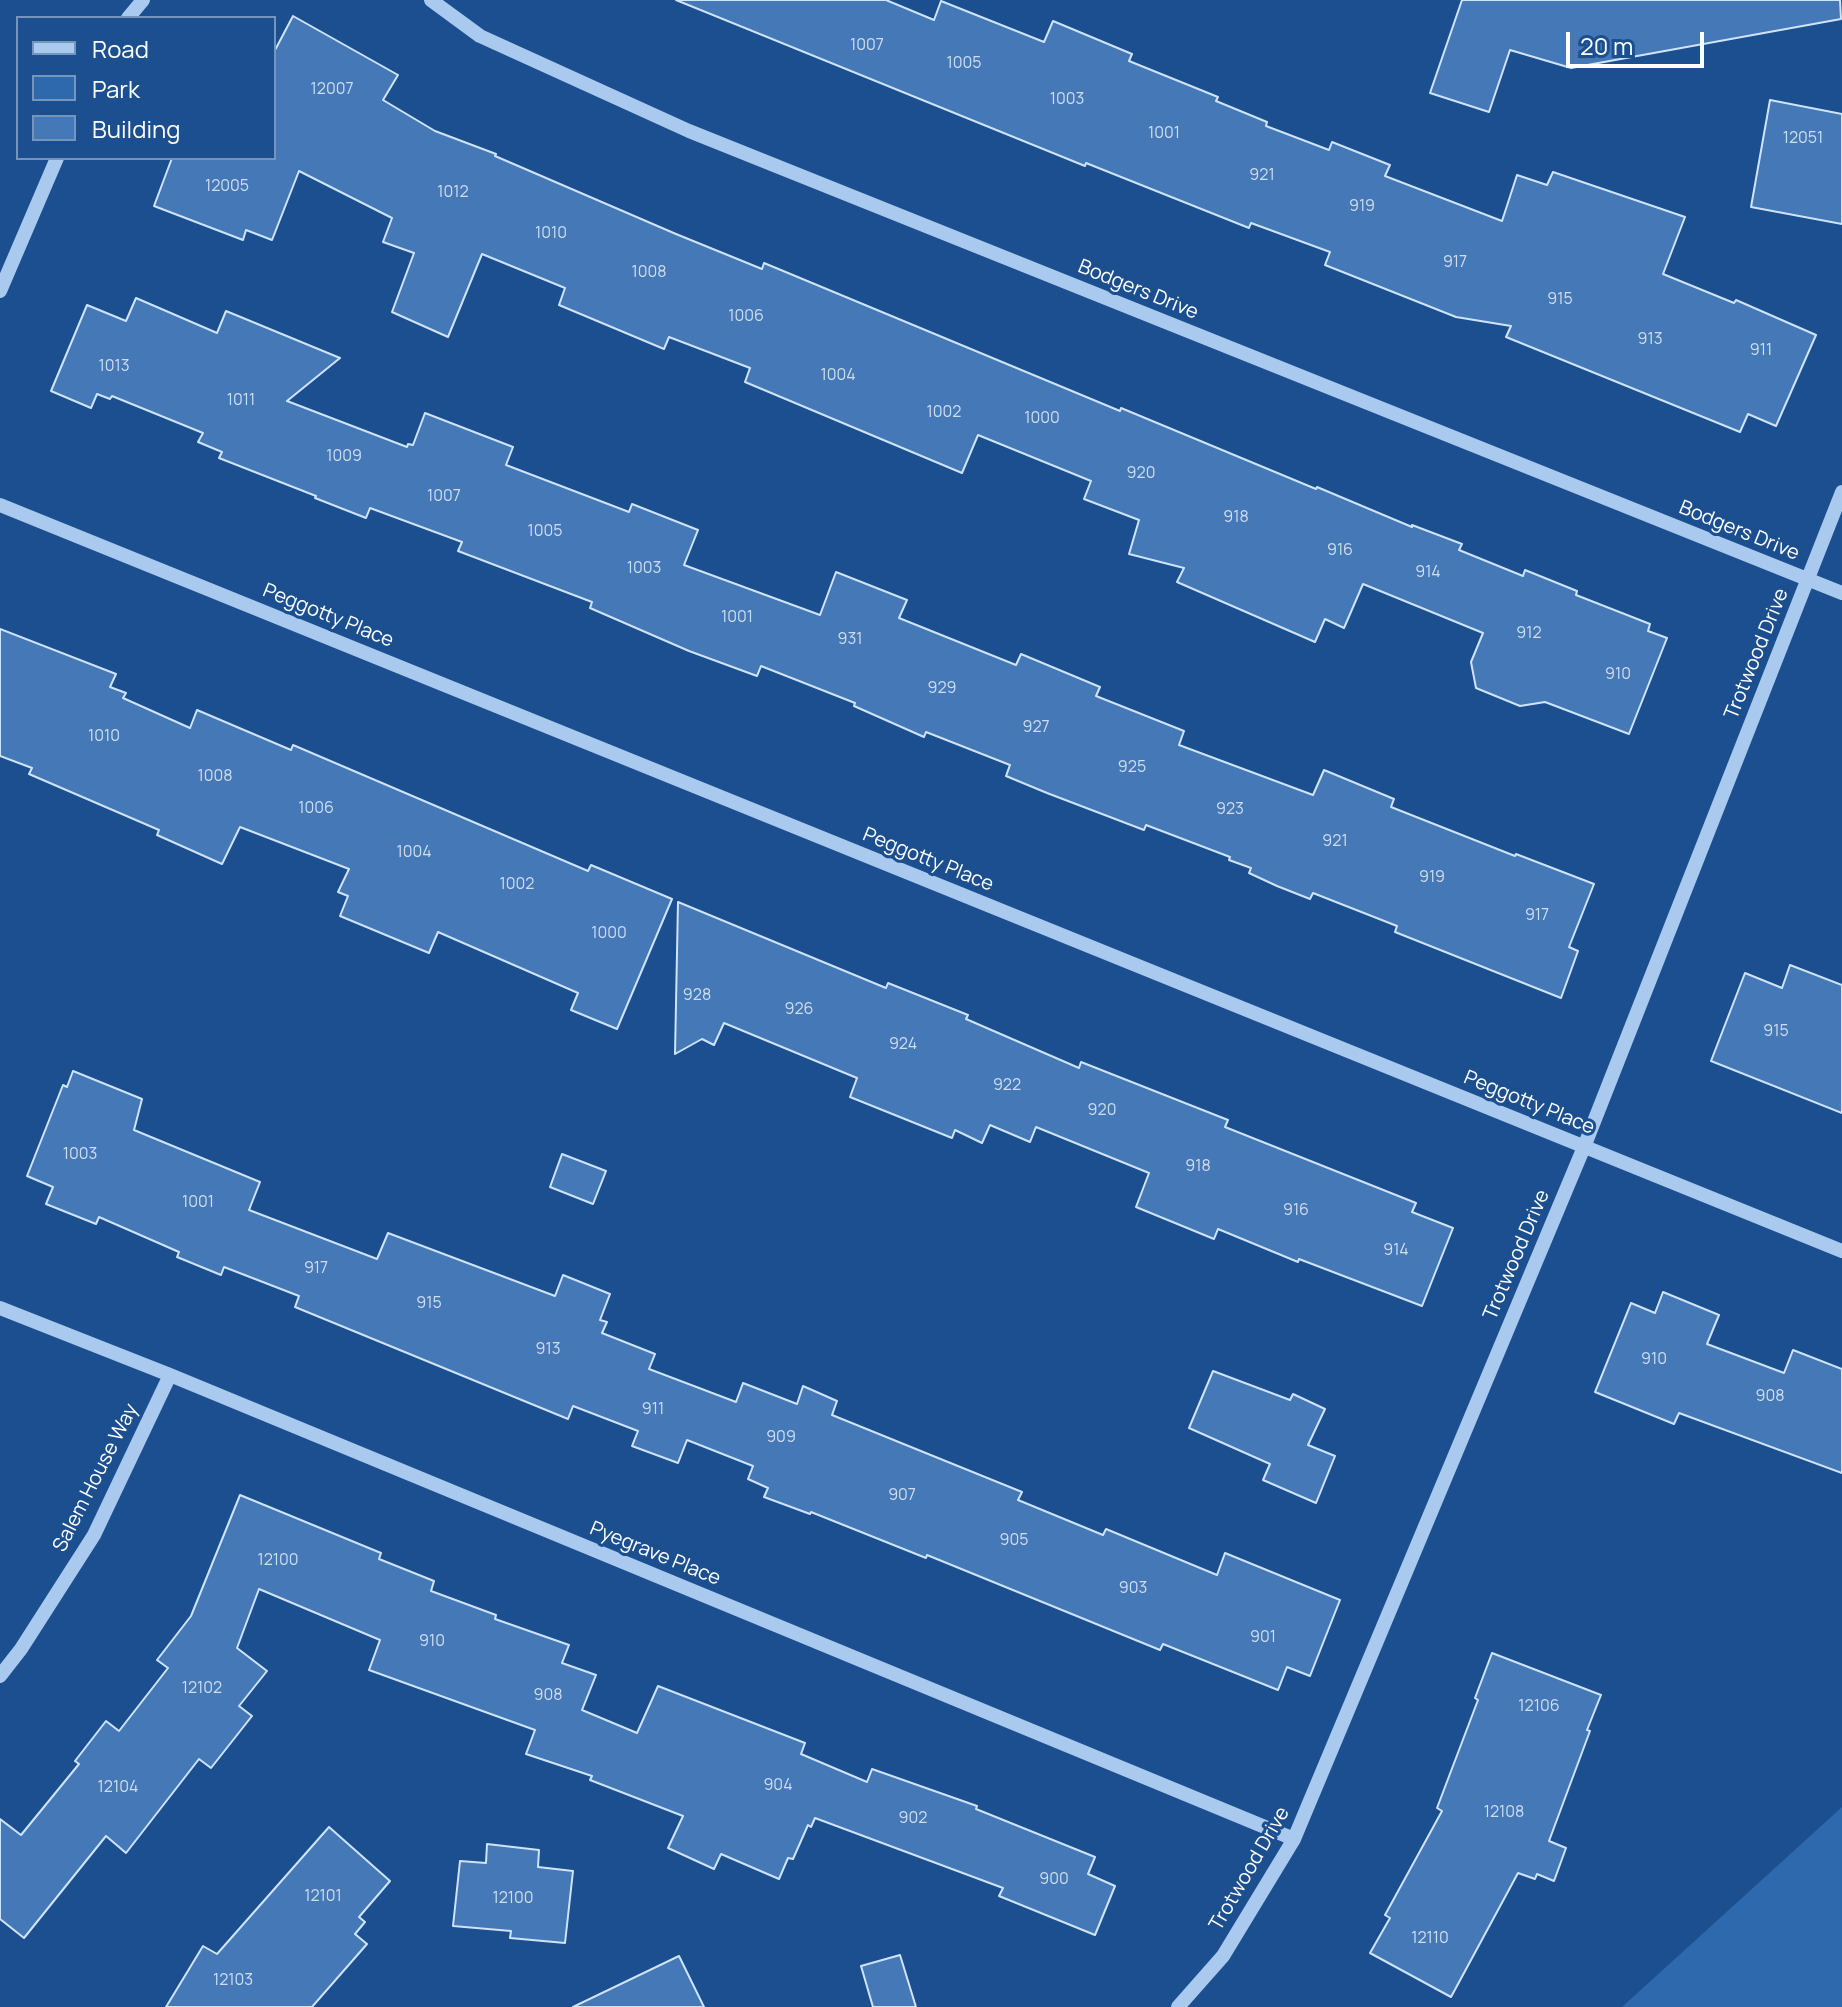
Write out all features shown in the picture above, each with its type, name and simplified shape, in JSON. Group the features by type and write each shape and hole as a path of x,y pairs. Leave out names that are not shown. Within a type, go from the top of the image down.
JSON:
{"street":[{"path":"130,16 143,0"},
{"name":"Bodgers Drive","path":"431,0 480,36 689,131 1842,593"},
{"path":"0,291 56,160"},
{"name":"Trotwood Drive","path":"1178,2007 1223,1956 1294,1839 1584,1147 1842,492"},
{"name":"Peggotty Place","path":"0,505 1842,1251"},
{"name":"Pyegrave Place","path":"0,1308 170,1375 1294,1839"},
{"name":"Salem House Way","path":"0,1676 21,1649 94,1535 170,1375"}],"green space":[{"path":"1842,1807 1842,2007 1622,2007"}],"building":[{"path":"676,0 886,0 934,20 941,1 1044,42 1053,21 1132,54 1129,61 1218,97 1216,101 1267,122 1266,126 1329,150 1332,142 1390,165 1385,176 1502,221 1517,175 1547,185 1553,172 1685,217 1663,274 1734,303 1736,300 1816,335 1776,426 1748,414 1740,432 1506,337 1511,326 1456,317 1325,265 1330,252 1251,223 1249,228 1086,163 1085,166"},
{"path":"1462,0 1840,0 1841,19 1571,68 1510,50 1489,112 1430,93"},
{"path":"293,16 398,75 383,100 435,131 496,154 762,269 764,263 1120,411 1121,408 1316,489 1462,544 1459,550 1523,576 1525,570 1577,591 1576,595 1650,624 1648,631 1667,638 1629,734 1545,702 1520,706 1476,688 1471,662 1483,633 1363,584 1344,628 1325,619 1315,642 1177,582 1184,568 1129,554 1139,520 1084,499 1091,481 978,435 962,473 745,382 750,368 669,337 664,349 559,305 565,288 482,254 448,337 392,312 414,253 383,242 392,218 299,171 272,240 246,230 243,240 154,206 171,160 276,160 276,48"},
{"path":"1770,100 1842,114 1842,224 1751,207"},
{"path":"136,298 217,333 226,311 340,358 287,401 407,447 408,444 413,445 425,413 513,447 506,465 629,512 632,504 698,530 684,565 820,615 836,572 907,600 899,618 1016,665 1021,654 1100,687 1096,696 1184,731 1179,745 1313,795 1324,770 1394,799 1391,807 1594,884 1569,947 1578,951 1561,998 1395,932 1397,926 1313,893 1310,899 1277,886 1249,873 1251,868 1229,860 1230,857 1146,825 1144,830 1006,776 1010,765 926,732 924,737 854,706 855,703 761,666 757,676 689,651 590,608 592,602 458,551 462,542 370,508 366,518 315,498 219,458 222,452 198,442 203,433 112,396 110,399 97,394 91,408 51,391 87,305 126,321"},
{"path":"0,629 116,674 110,687 126,693 123,698 190,728 197,710 291,750 293,745 588,871 591,865 672,899 617,1029 571,1010 578,993 438,932 429,953 340,916 348,896 338,892 349,869 240,827 222,864 157,835 159,830 29,774 32,768 0,756"},
{"path":"678,902 886,988 888,983 968,1015 966,1019 1079,1068 1081,1062 1228,1120 1225,1127 1416,1203 1412,1212 1453,1228 1422,1306 1299,1259 1298,1262 1218,1229 1214,1239 1136,1207 1149,1173 1036,1127 1030,1142 990,1125 982,1143 955,1130 952,1138 850,1097 857,1078 724,1023 714,1045 702,1039 675,1054"},
{"path":"1790,965 1842,985 1842,1113 1711,1061 1745,973 1782,988"},
{"path":"73,1071 142,1099 134,1130 260,1182 249,1210 377,1259 388,1233 555,1296 563,1275 610,1294 600,1320 607,1322 602,1333 655,1354 649,1369 736,1402 743,1383 797,1404 803,1386 837,1401 832,1415 1022,1492 1018,1500 1103,1535 1106,1529 1217,1575 1225,1553 1340,1600 1310,1676 1287,1667 1278,1690 1163,1644 1160,1650 927,1555 926,1558 811,1512 764,1497 768,1488 748,1479 753,1466 687,1440 678,1463 632,1446 638,1431 573,1406 568,1419 295,1307 299,1296 224,1267 221,1275 177,1257 179,1252 99,1217 96,1224 46,1204 53,1187 27,1176 63,1085 67,1087"},
{"path":"562,1154 606,1171 593,1204 550,1187"},
{"path":"1663,1292 1719,1315 1707,1344 1784,1373 1793,1350 1842,1369 1842,1473 1679,1413 1674,1424 1595,1392 1631,1303 1655,1313"},
{"path":"1213,1371 1290,1400 1293,1394 1325,1409 1308,1445 1335,1456 1316,1503 1263,1480 1270,1464 1189,1428"},
{"path":"240,1495 381,1553 379,1559 434,1581 431,1591 496,1615 495,1619 569,1645 562,1663 596,1675 582,1710 637,1733 658,1686 805,1743 801,1754 867,1782 872,1769 977,1806 976,1809 1095,1857 1088,1874 1115,1886 1095,1935 999,1896 1003,1888 815,1818 811,1827 808,1825 793,1859 788,1858 779,1879 721,1854 714,1869 668,1848 683,1816 590,1780 592,1776 526,1754 535,1730 369,1670 380,1640 259,1589 237,1648 267,1671 239,1706 252,1716 211,1768 199,1759 126,1853 106,1836 24,1938 0,1919 0,1819 21,1835 79,1764 75,1761 106,1721 119,1731 168,1668 157,1660 191,1616"},
{"path":"1492,1653 1601,1695 1549,1841 1566,1848 1554,1881 1537,1874 1535,1879 1518,1873 1451,1997 1370,1953 1390,1918 1385,1915 1442,1811 1437,1808 1478,1700 1475,1698"},
{"path":"329,1827 390,1881 359,1917 365,1922 355,1934 367,1944 312,2007 166,2007 203,1946 217,1954"},
{"path":"487,1844 539,1850 538,1867 573,1871 565,1943 510,1938 511,1931 453,1926 460,1861 486,1863"},
{"path":"900,1955 916,2007 873,2007 861,1966"},
{"path":"679,1956 704,2007 573,2007"}]}
